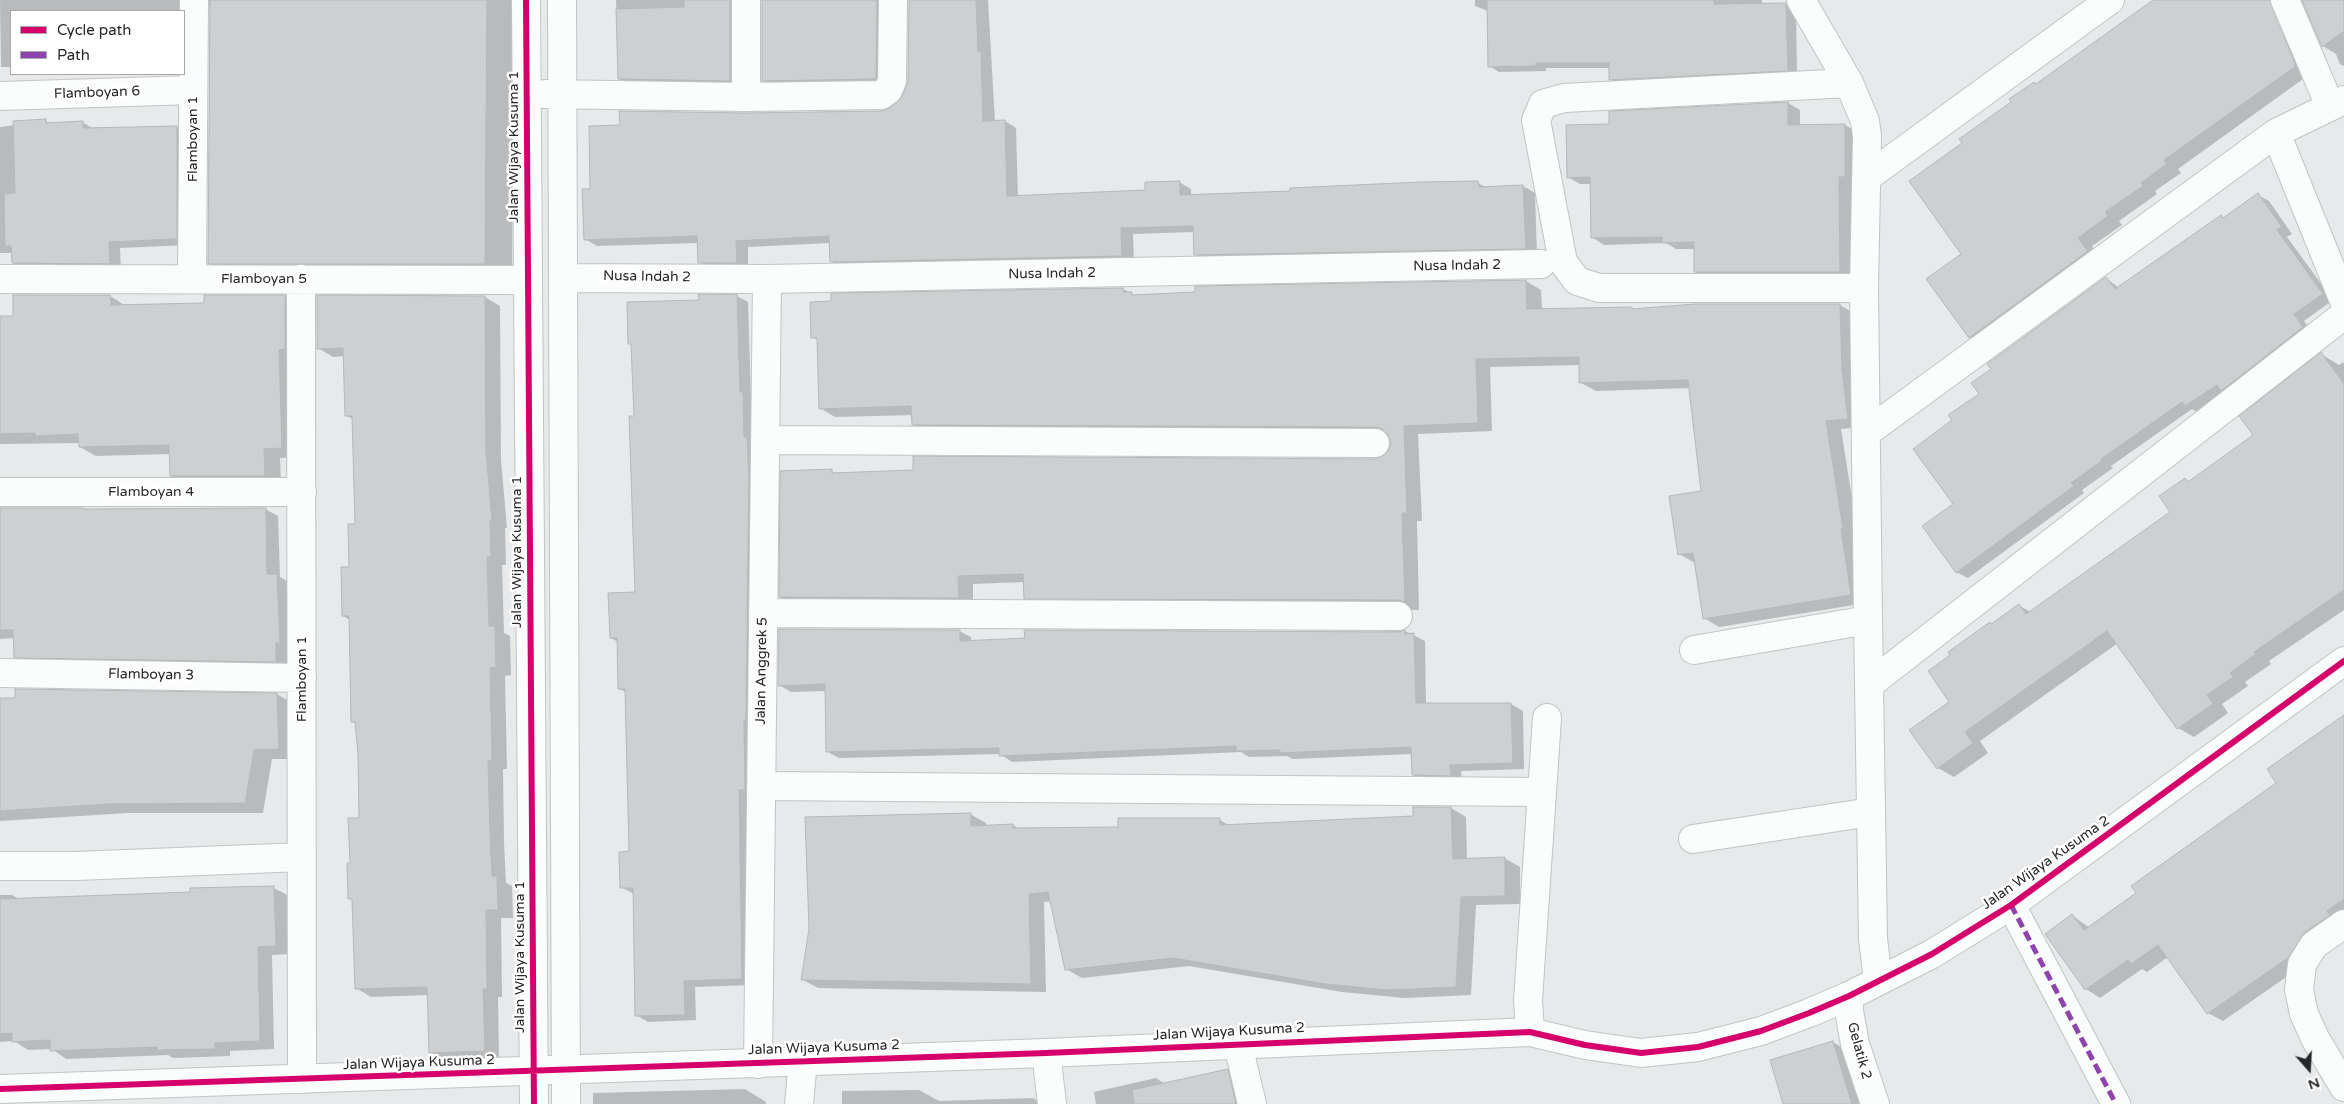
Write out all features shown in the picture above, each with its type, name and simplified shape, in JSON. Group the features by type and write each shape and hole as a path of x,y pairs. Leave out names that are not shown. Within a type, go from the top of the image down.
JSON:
{"street":[{"name":"Flamboyan 1","path":"192,278 194,0"},
{"name":"Jalan Wijaya Kusuma 1","path":"526,0 534,1104"},
{"path":"562,0 566,1104"},
{"path":"746,0 746,97"},
{"path":"526,94 746,97 881,95 888,90 892,81 893,0"},
{"path":"1800,0 1848,83 1865,121 1867,136 1864,288 1868,620 1873,939 1878,980"},
{"path":"1866,178 2110,0"},
{"path":"1866,433 2276,133 2337,103 2285,0"},
{"path":"1848,83 1564,98 1543,104 1536,120 1563,262 1577,281 1598,288 1864,288"},
{"name":"Flamboyan 6","path":"0,96 193,90"},
{"path":"2276,133 2344,302"},
{"name":"Nusa Indah 2","path":"563,278 768,279 1540,264"},
{"name":"Flamboyan 5","path":"0,279 527,280"},
{"name":"Flamboyan 1","path":"301,279 302,1079"},
{"name":"Jalan Anggrek 5","path":"758,1064 768,279"},
{"path":"1870,684 2344,315"},
{"path":"765,440 1376,444"},
{"name":"Flamboyan 4","path":"0,492 302,492"},
{"path":"763,613 1398,616"},
{"path":"1694,650 1868,620"},
{"name":"Jalan Wijaya Kusuma 2","path":"0,1089 758,1064 1530,1032 1585,1045 1641,1053 1698,1047 1762,1031 1849,996 1932,954 2010,906 2344,661"},
{"name":"Flamboyan 3","path":"0,673 302,678"},
{"path":"1530,1032 1528,1000 1547,718"},
{"path":"761,786 1542,792"},
{"path":"1693,839 1871,812"},
{"path":"0,866 76,866 302,857"},
{"path":"2010,906 2116,1104"},
{"path":"2344,924 2314,945 2302,964 2299,990 2304,1014 2316,1040 2344,1087"},
{"name":"Gelatik 2","path":"1849,996 1849,1011 1855,1044 1875,1104"},
{"path":"1238,1045 1252,1104"},
{"path":"1046,1053 1052,1104"},
{"path":"798,1104 803,1061"}],"building":[{"path":"210,0 487,0 485,264 208,264"},
{"path":"684,0 730,0 730,81 618,79 616,9 684,7"},
{"path":"762,0 877,0 876,79 762,81"},
{"path":"909,0 976,0 978,51 981,51 983,121 1005,120 1007,196 1145,190 1145,182 1180,181 1180,195 1290,191 1290,188 1420,182 1478,181 1479,187 1523,185 1526,249 1194,255 1193,226 1121,228 1122,256 830,262 829,236 736,241 737,263 698,263 697,236 584,240 582,189 590,189 589,126 620,125 619,111 746,113 881,111 890,108 902,97 908,82"},
{"path":"1487,0 1714,0 1714,4 1786,3 1788,71 1609,80 1609,63 1536,63 1536,66 1488,67"},
{"path":"2153,0 2270,0 2296,66 2164,160 2167,164 2141,183 2143,186 2105,212 2108,216 2078,238 2088,251 1969,338 1926,279 1961,254 1909,181 1962,143 1959,139 2011,102 2009,99 2034,82 2036,84"},
{"path":"2302,0 2344,0 2344,31 2322,47"},
{"path":"1788,102 1788,125 1845,124 1845,177 1839,177 1840,272 1694,272 1694,242 1662,243 1662,237 1591,238 1590,177 1567,178 1566,125 1609,124 1609,111"},
{"path":"46,119 46,123 83,121 83,128 177,126 177,239 109,242 110,264 12,263 11,246 5,246 4,194 15,193 13,121"},
{"path":"2258,193 2282,227 2277,230 2323,294 2294,314 2303,327 2221,391 2217,385 2185,406 2182,402 2101,459 2102,461 2071,483 2074,486 1956,573 1922,526 1953,504 1913,449 1952,420 1948,415 1979,394 1971,383 1991,369 1987,364 2106,277 2115,289 2221,215 2223,218"},
{"path":"1526,280 1527,309 1632,307 1632,309 1695,304 1840,304 1842,370 1848,419 1826,421 1843,528 1841,529 1851,595 1703,619 1693,553 1678,555 1669,496 1701,491 1688,380 1579,383 1579,357 1476,359 1478,423 1404,426 1407,513 1402,513 1405,602 1398,600 1024,599 1023,574 958,576 959,598 779,597 780,471 832,469 832,473 913,470 913,456 1375,459 1383,456 1389,450 1391,444 1388,435 1382,429 1375,427 912,425 911,406 819,409 817,338 811,338 810,302 831,301 831,293 1123,288 1124,292 1132,292 1132,295 1195,292 1195,286"},
{"path":"698,294 737,294 740,392 743,392 744,437 747,437 749,473 746,720 744,720 745,790 739,790 742,979 684,981 685,1015 635,1016 633,888 620,888 619,852 629,851 625,689 618,689 617,638 610,638 608,593 635,592 629,416 634,416 631,344 628,344 627,302 699,300"},
{"path":"13,295 110,295 111,305 204,303 204,295 285,295 285,349 279,350 282,448 264,449 265,476 170,476 169,445 79,447 78,434 35,436 35,433 0,434 0,316 13,316"},
{"path":"317,295 485,296 486,451 492,520 490,520 491,557 487,557 489,626 495,626 496,667 490,668 492,760 488,761 492,876 497,876 498,910 486,910 487,989 483,989 485,1051 429,1053 427,987 355,989 352,899 348,899 347,863 350,863 348,818 359,818 358,754 355,722 351,722 349,616 342,616 341,567 349,567 348,524 355,524 352,416 345,416 343,348 317,349"},
{"path":"2321,352 2344,384 2344,590 2254,652 2256,654 2230,673 2233,677 2207,695 2213,704 2177,729 2107,631 1965,732 1973,743 1937,769 1909,730 1949,702 1928,671 1950,655 1948,652 1990,622 1991,624 2019,604 2026,614 2170,512 2159,496 2185,478 2188,482 2253,435 2239,416"},
{"path":"0,508 266,508 267,574 277,574 280,643 276,643 276,662 14,658 13,630 0,630"},
{"path":"779,629 960,630 960,641 1025,638 1024,630 1398,632 1405,630 1405,634 1414,633 1416,703 1511,703 1513,763 1450,765 1451,776 1412,775 1411,747 1280,753 1280,750 1236,751 1236,746 999,756 999,748 826,752 825,684 778,686"},
{"path":"15,689 277,693 279,749 254,750 245,803 109,804 0,811 0,698 15,698"},
{"path":"2344,715 2344,899 2327,911 2330,915 2305,932 2288,958 2207,1014 2158,945 2131,964 2128,960 2085,990 2045,934 2072,914 2084,930 2136,893 2131,886 2276,783 2267,769"},
{"path":"1413,807 1451,807 1453,859 1505,857 1505,896 1461,897 1456,987 1388,990 1325,984 1173,958 1065,970 1048,892 1029,894 1031,984 801,980 809,929 805,817 971,813 971,826 1013,824 1013,828 1118,827 1118,818 1220,818 1220,825 1413,816"},
{"path":"274,886 276,946 258,947 260,1041 215,1043 215,1049 157,1050 157,1047 50,1051 50,1040 12,1042 12,1033 0,1034 0,899 190,892 190,888"},
{"path":"1833,1041 1852,1104 1783,1104 1770,1060"},
{"path":"1228,1069 1236,1104 1134,1104 1132,1090"}],"marked path":[{"path":"2011,905 2116,1104"}],"cycle path":[{"path":"526,0 534,1104"},
{"path":"0,1089 1046,1053 1530,1032 1585,1045 1641,1053 1698,1047 1761,1031 1809,1013 1849,996 1932,954 2011,905 2344,661"}]}
